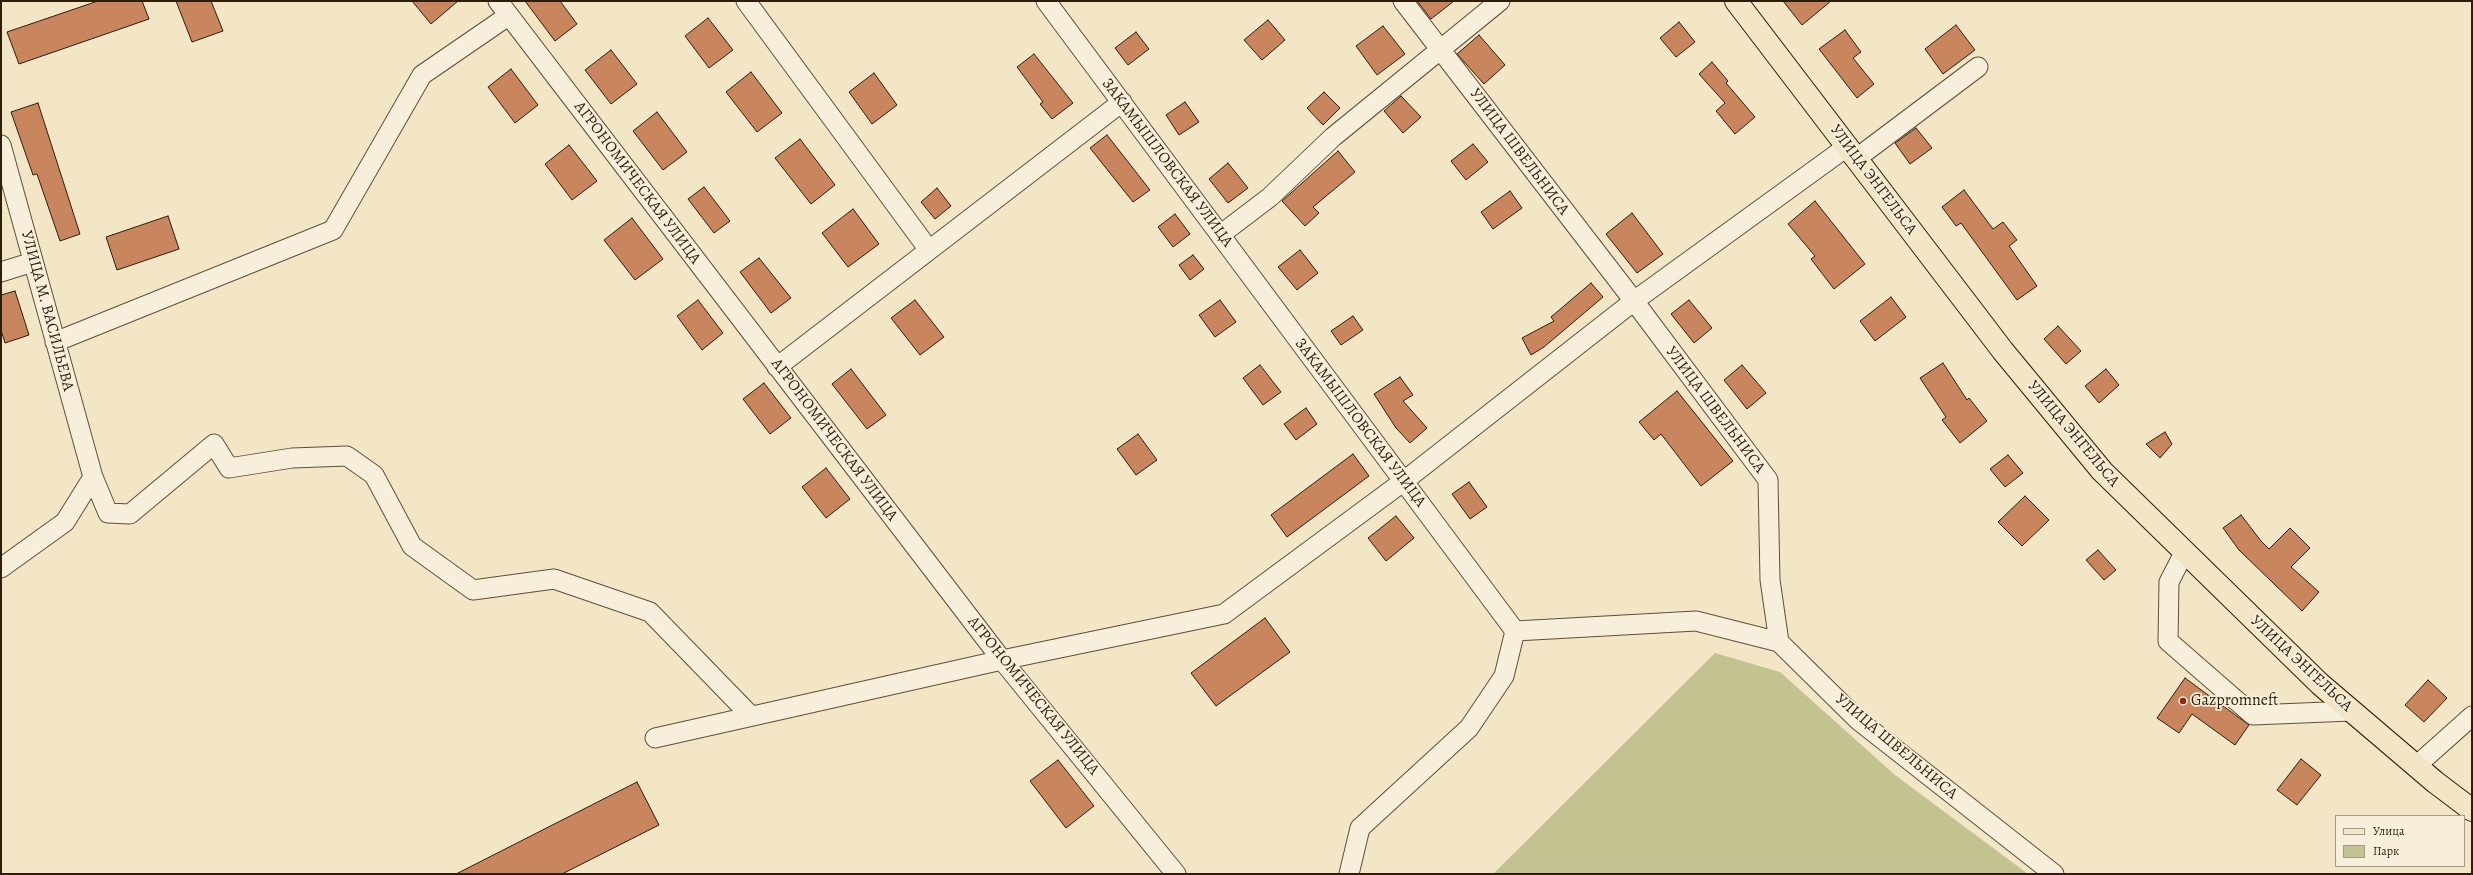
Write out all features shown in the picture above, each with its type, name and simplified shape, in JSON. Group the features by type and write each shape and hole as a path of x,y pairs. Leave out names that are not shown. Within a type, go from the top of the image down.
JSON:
{"main road":[{"name":"УЛИЦА ЭНГЕЛЬСА","path":"1736,1 2003,351 2102,471 2184,553 2320,684 2416,766 2472,810"}],"street":[{"path":"746,1 929,250"},
{"name":"ЗАКАМЫШЛОВСКАЯ УЛИЦА","path":"1046,1 1515,631"},
{"name":"УЛИЦА ШВЕЛЬНИСА","path":"1403,1 1634,301 1768,480 1770,580 1779,642 1858,720 2054,874"},
{"path":"1220,234 1270,197 1333,137 1500,1"},
{"path":"55,342 333,230 422,76 503,8"},
{"name":"АГРОНОМИЧЕСКАЯ УЛИЦА","path":"503,8 1002,660 1176,874"},
{"path":"655,738 1002,660 1224,614 1404,481 1634,301 1978,67"},
{"path":"778,367 1122,102"},
{"name":"УЛИЦА М. ВАСИЛЬЕВА","path":"1,145 93,477 108,513 130,514 214,444 229,468 292,458 347,456 374,475 412,546 473,590 554,579 650,612 751,716"},
{"path":"1,272 33,262"},
{"path":"1,568 65,522 93,477"},
{"path":"2184,553 2169,582 2168,641 2253,715 2351,711"},
{"path":"1348,874 1360,828 1469,728 1500,683 1504,676 1515,631 1696,621 1779,642"},
{"path":"2416,766 2472,716"}],"green space":[{"path":"1715,653 1780,672 1895,775 2028,874 1493,874"}],"building":[{"path":"98,1 142,1 149,19 19,64 7,32"},
{"path":"176,1 211,1 223,31 192,42"},
{"path":"412,1 458,1 431,24"},
{"path":"525,1 560,1 577,24 555,41"},
{"path":"1417,1 1454,1 1431,19"},
{"path":"1783,1 1831,1 1802,25"},
{"path":"708,18 733,50 709,68 685,36"},
{"path":"1268,20 1285,40 1262,60 1244,40"},
{"path":"1679,22 1695,42 1676,57 1660,38"},
{"path":"1956,25 1975,50 1943,74 1925,49"},
{"path":"1383,26 1405,54 1377,75 1356,46"},
{"path":"1845,30 1861,52 1853,58 1874,84 1857,98 1819,49"},
{"path":"1136,32 1149,49 1128,65 1115,48"},
{"path":"1479,35 1505,65 1484,84 1457,54"},
{"path":"611,50 637,84 611,104 585,70"},
{"path":"1034,54 1073,103 1052,119 1040,104 1043,102 1017,67"},
{"path":"1712,62 1728,81 1726,83 1755,117 1735,134 1716,111 1725,103 1699,74"},
{"path":"511,69 538,105 515,123 488,87"},
{"path":"751,72 782,113 757,132 726,92"},
{"path":"874,73 897,105 872,124 849,92"},
{"path":"1324,92 1340,108 1323,125 1307,108"},
{"path":"1401,96 1421,117 1403,133 1384,111"},
{"path":"1185,102 1199,122 1179,135 1166,115"},
{"path":"38,103 80,234 60,241 37,174 33,175 11,112"},
{"path":"657,112 687,152 663,170 633,131"},
{"path":"1916,128 1932,148 1910,164 1895,143"},
{"path":"1107,135 1150,190 1133,202 1090,148"},
{"path":"800,139 835,185 811,204 775,158"},
{"path":"1473,144 1488,162 1466,180 1451,161"},
{"path":"569,145 597,181 572,200 545,164"},
{"path":"1338,151 1355,172 1313,207 1319,213 1305,226 1282,201"},
{"path":"1228,163 1248,188 1228,203 1209,179"},
{"path":"704,187 730,221 714,233 688,199"},
{"path":"937,188 951,206 935,219 921,202"},
{"path":"1964,190 1993,229 2003,222 2017,240 2009,246 2037,286 2017,300 1961,223 1956,226 1942,207"},
{"path":"1510,191 1522,208 1493,229 1481,212"},
{"path":"1815,201 1865,264 1834,289 1811,259 1815,256 1788,224"},
{"path":"853,209 879,244 848,267 822,233"},
{"path":"1632,213 1663,254 1637,273 1606,234"},
{"path":"1175,214 1190,234 1173,247 1158,227"},
{"path":"168,216 179,249 117,270 106,237"},
{"path":"632,218 663,259 635,280 604,240"},
{"path":"1300,250 1318,273 1297,290 1278,267"},
{"path":"1193,255 1204,269 1190,280 1179,265"},
{"path":"759,258 791,298 771,313 740,272"},
{"path":"1591,283 1603,297 1544,347 1531,355 1522,338 1554,321 1551,317"},
{"path":"15,291 29,335 5,343 1,330 1,295"},
{"path":"1891,297 1906,317 1875,341 1860,321"},
{"path":"698,300 723,333 702,350 677,316"},
{"path":"915,300 944,337 920,355 891,318"},
{"path":"1220,300 1236,322 1215,337 1199,315"},
{"path":"1689,300 1712,328 1694,343 1671,314"},
{"path":"1353,316 1363,330 1341,345 1331,331"},
{"path":"2058,326 2081,351 2066,364 2044,339"},
{"path":"1943,363 1967,400 1969,398 1987,421 1960,443 1942,420 1946,417 1920,378"},
{"path":"1260,365 1281,392 1263,405 1243,378"},
{"path":"1742,365 1766,393 1747,409 1724,380"},
{"path":"851,369 886,415 867,429 832,384"},
{"path":"2106,369 2119,385 2099,403 2085,386"},
{"path":"1400,377 1413,395 1403,401 1427,428 1410,443 1396,428 1374,394"},
{"path":"764,383 791,418 770,434 743,399"},
{"path":"1677,391 1733,461 1701,486 1661,434 1654,440 1639,422"},
{"path":"1306,408 1317,424 1296,440 1284,424"},
{"path":"2165,432 2172,444 2160,458 2146,444"},
{"path":"1138,434 1157,460 1136,475 1117,449"},
{"path":"1353,454 1369,476 1287,537 1271,515"},
{"path":"2008,455 2023,473 2005,487 1990,469"},
{"path":"826,468 850,499 826,518 802,487"},
{"path":"1469,482 1487,507 1470,519 1452,494"},
{"path":"2025,496 2049,520 2022,546 1998,522"},
{"path":"2241,515 2269,549 2290,528 2310,548 2291,567 2319,592 2302,611 2239,550 2223,528"},
{"path":"1396,516 1414,538 1386,561 1368,538"},
{"path":"2098,550 2116,570 2104,580 2086,560"},
{"path":"1265,618 1290,652 1216,706 1191,673"},
{"path":"2185,678 2249,725 2235,745 2192,714 2179,733 2157,718"},
{"path":"2428,680 2447,698 2424,722 2405,705"},
{"path":"2301,759 2321,775 2297,805 2277,790"},
{"path":"1058,760 1094,806 1066,828 1030,781"},
{"path":"637,782 659,825 562,874 456,874"}],"place":[{"name":"Gazpromneft","path":"2183,701"}]}
